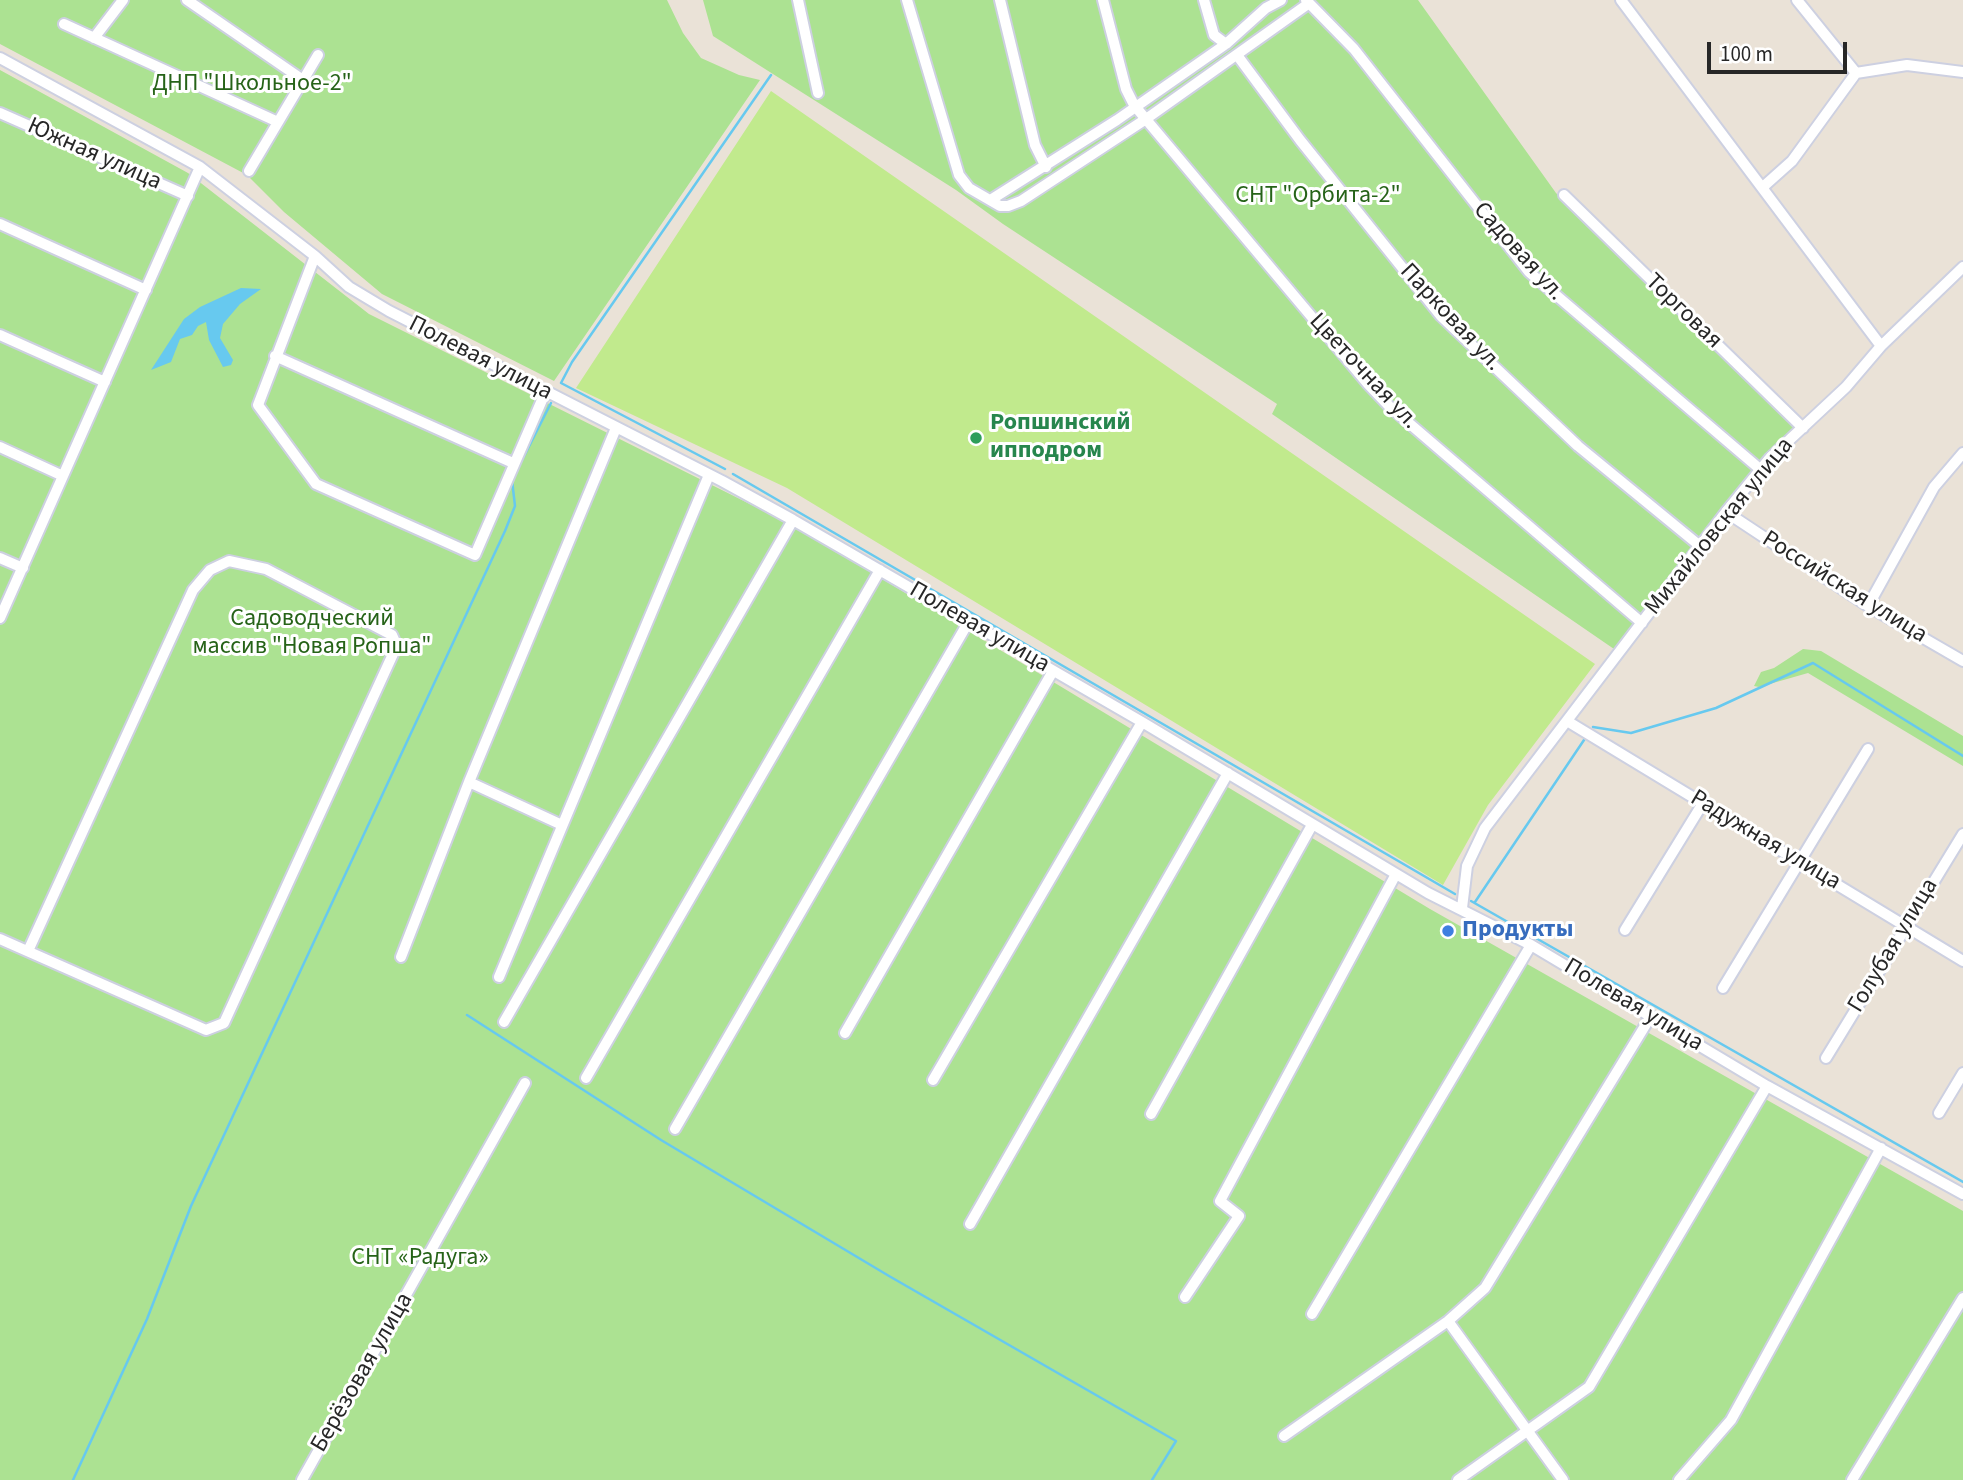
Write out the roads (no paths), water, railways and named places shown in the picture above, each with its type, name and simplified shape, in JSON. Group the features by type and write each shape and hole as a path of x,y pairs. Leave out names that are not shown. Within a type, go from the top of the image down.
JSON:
{"street":[{"path":"94,38 123,0"},
{"path":"187,0 303,80"},
{"path":"797,0 818,93"},
{"path":"907,0 959,175 969,188 1000,206 1021,201 1146,119 1307,2"},
{"path":"1000,0 1035,145 1046,166"},
{"name":"Цветочная ул.","path":"1103,0 1126,89 1134,105 1389,406 1642,623"},
{"path":"1204,0 1214,35 1226,44"},
{"path":"992,199 1046,166 1226,44 1266,8 1281,0"},
{"path":"1621,0 1764,186 1881,346"},
{"path":"1797,0 1856,73"},
{"name":"Садовая ул.","path":"1307,2 1354,49 1529,272 1760,470"},
{"path":"64,24 278,122"},
{"path":"249,171 318,55"},
{"name":"Парковая ул.","path":"1237,55 1300,140 1441,316 1578,446 1700,546"},
{"name":"Полевая улица","path":"0,58 200,167 316,257 349,287 389,311 793,520 1142,722 1396,874 1531,945 1767,1086 1963,1194"},
{"path":"1764,186 1792,161 1856,73 1907,65 1963,72"},
{"name":"Южная улица","path":"0,113 188,196"},
{"path":"0,618 200,167"},
{"name":"Торговая","path":"1564,195 1803,428"},
{"path":"0,224 146,290"},
{"path":"316,257 258,405 316,484 475,555 545,393"},
{"name":"Михайловская улица","path":"1462,908 1467,866 1485,828 1726,512 1760,470 1846,387 1881,346 1963,267"},
{"path":"0,335 105,382"},
{"path":"275,356 513,463"},
{"path":"401,957 469,782 616,428"},
{"path":"0,447 62,476"},
{"path":"1868,606 1934,486 1963,453"},
{"path":"499,977 709,475"},
{"name":"Российская улица","path":"1726,512 1868,606 1963,661"},
{"path":"505,1023 793,520"},
{"path":"0,558 23,568"},
{"path":"0,939 206,1030 224,1023 393,654 396,644 392,635 266,569 229,561 210,570 193,590 28,951"},
{"path":"586,1078 880,570"},
{"path":"675,1129 969,621"},
{"path":"845,1033 1053,671"},
{"name":"Радужная улица","path":"1567,720 1963,961"},
{"path":"933,1080 1142,722"},
{"path":"1723,988 1868,749"},
{"path":"970,1224 1228,773"},
{"path":"469,782 562,825"},
{"path":"1625,930 1703,803"},
{"path":"1151,1114 1312,825"},
{"name":"Голубая улица","path":"1826,1058 1963,834"},
{"path":"1185,1297 1239,1216 1220,1201 1396,874"},
{"path":"1312,1314 1531,945"},
{"path":"1284,1436 1448,1321 1485,1288 1651,1016"},
{"path":"1939,1113 1963,1073"},
{"name":"Берёзовая улица","path":"302,1480 525,1083"},
{"path":"1458,1480 1589,1387 1767,1086"},
{"path":"1679,1480 1731,1420 1881,1149"},
{"path":"1852,1480 1963,1298"},
{"path":"1448,1321 1563,1480"}],"water":[{"path":"241,288 261,289 240,304 223,324 220,338 233,360 231,365 223,367 209,340 206,322 198,326 192,335 180,339 171,362 151,370 184,319 200,307"}],"waterway":[{"path":"725,469 561,383 572,362 771,75"},
{"path":"518,468 551,403"},
{"path":"733,474 1455,894"},
{"path":"73,1480 147,1319 191,1206 505,531 515,506 512,480"},
{"path":"1593,727 1631,733 1716,708 1813,663 1963,756"},
{"path":"1475,902 1584,740"},
{"path":"1471,901 1963,1182"},
{"path":"467,1015 661,1140 889,1276 1176,1441 1152,1480"}],"place":[{"name":"Ропшинский ипподром","path":"976,438"},
{"name":"Продукты","path":"1448,931"}],"park label":[{"name":"ДНП \"Школьное-2\"","path":"252,85"},
{"name":"СНТ \"Орбита-2\"","path":"1318,197"},
{"name":"Садоводческий массив \"Новая Ропша\"","path":"312,634"},
{"name":"СНТ «Радуга»","path":"420,1259"}]}
